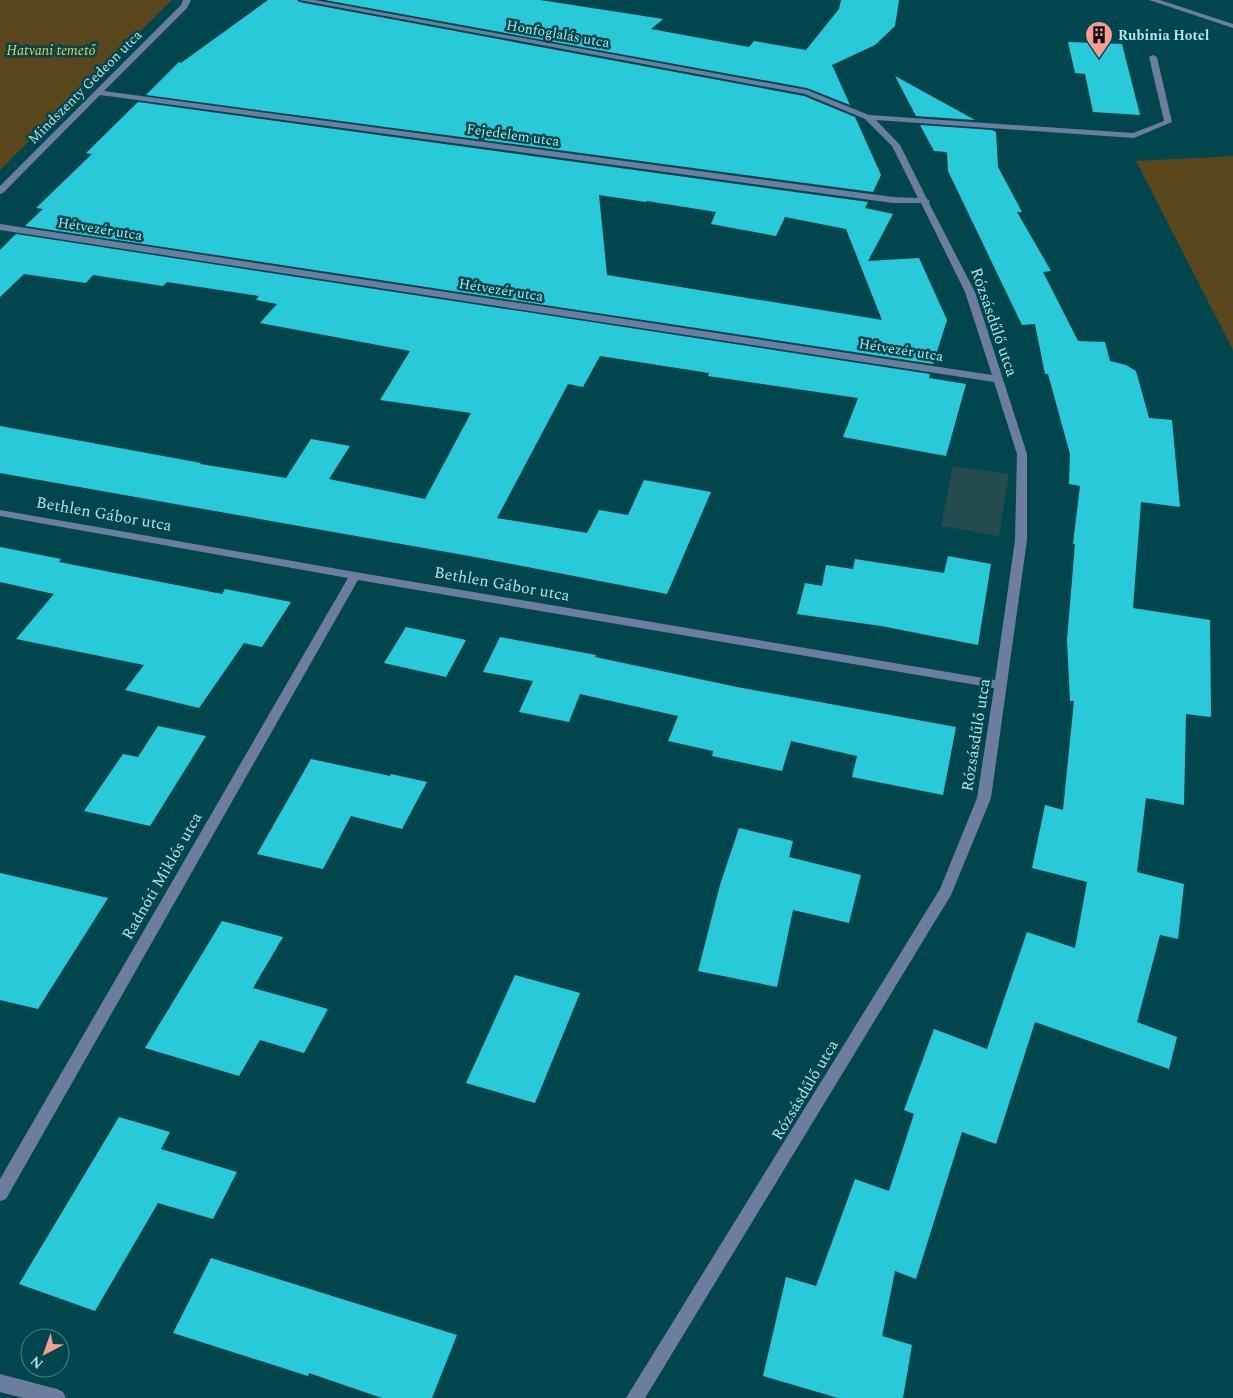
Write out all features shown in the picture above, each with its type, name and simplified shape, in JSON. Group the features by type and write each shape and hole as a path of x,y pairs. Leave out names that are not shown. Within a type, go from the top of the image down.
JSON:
{"street":[{"name":"Mindszenty Gedeon utca","path":"0,191 184,6 187,0"},
{"name":"Honfoglalás utca","path":"303,0 807,92"},
{"path":"1153,0 1233,26"},
{"path":"868,118 1134,136 1168,122 1153,58"},
{"name":"Fejedelem utca","path":"97,92 893,200 926,201"},
{"name":"Rózsásdűlő utca","path":"635,1398 946,891 984,798 1021,540 1022,454 970,292 926,201 896,145 868,118 807,92"},
{"name":"Hétvezér utca","path":"0,227 997,379"},
{"name":"Bethlen Gábor utca","path":"0,512 355,576 1000,686"},
{"name":"Radnóti Miklós utca","path":"0,1194 355,576"},
{"path":"0,1383 57,1398"}],"shaded area":[{"path":"953,466 1009,474 999,536 941,526"}],"green space":[{"name":"Hatvani temető","path":"0,0 172,0 0,170"},
{"path":"1233,156 1233,350 1136,161"}],"building":[{"path":"268,0 297,0 299,2 804,96 855,117 881,175 873,192 146,95 179,62 181,63"},
{"path":"325,0 540,0 663,19 651,29 749,47 754,41 806,50 839,9 841,0 899,0 895,26 875,45 832,65 850,105 807,88"},
{"path":"1068,42 1122,44 1140,115 1093,112 1085,74 1075,73"},
{"path":"895,76 975,120 916,116"},
{"path":"138,102 868,202 865,208 893,214 868,261 919,258 947,320 933,364 25,226 43,209 36,208 92,154 86,153","holes":["599,195 716,212 711,224 776,236 785,217 846,229 882,320 607,275"]},
{"path":"920,125 992,130 996,132 998,167 1022,212 1017,212 1051,271 1043,272 1078,341 1105,342 1110,361 1126,365 1136,371 1149,418 1172,420 1180,507 1141,502 1133,608 1210,620 1211,717 1186,714 1184,805 1146,798 1137,872 1184,884 1178,939 1160,935 1137,1022 1177,1037 1169,1069 1035,1022 996,1144 962,1132 916,1279 895,1271 882,1336 912,1345 903,1398 838,1398 763,1376 786,1277 816,1286 855,1179 889,1191 914,1114 904,1110 934,1029 987,1049 1027,932 1075,948 1087,882 1032,868 1045,805 1063,810 1074,701 1070,701 1067,640 1075,544 1073,544 1080,486 1069,484 1070,454 1048,374 1045,374 1035,324 1022,325 948,171 947,152 934,151"},
{"path":"16,234 930,374 929,378 966,384 946,456 843,437 858,398 708,376 709,373 600,356 583,387 568,384 497,518 587,533 599,510 628,515 644,480 711,492 667,594 475,557 0,473 0,426 200,464 286,478 311,439 350,446 329,479 425,499 471,413 380,400 410,351 260,323 277,304 256,300 259,296 167,282 163,286 93,275 86,283 24,274 0,297 0,250"},
{"path":"0,547 61,559 59,562 222,594 225,589 291,602 262,647 244,643 199,708 125,690 144,665 16,639 54,594 0,582"},
{"path":"948,556 991,564 978,645 881,626 797,614 805,583 822,586 826,565 853,569 855,559 944,573"},
{"path":"406,627 466,640 446,677 384,663"},
{"path":"500,637 596,655 595,657 737,687 956,727 943,795 852,777 857,756 791,741 782,771 712,756 713,751 668,741 678,716 580,694 569,722 519,712 533,681 483,672"},
{"path":"158,726 206,736 150,826 84,811 123,754 138,757"},
{"path":"311,759 427,782 402,829 351,816 323,869 257,854"},
{"path":"739,828 793,841 789,857 861,875 849,923 793,910 777,987 698,971 720,885"},
{"path":"0,873 108,898 38,1009 0,1000"},
{"path":"222,921 283,937 253,988 328,1009 304,1053 260,1040 239,1076 145,1048"},
{"path":"515,975 580,993 535,1103 466,1083"},
{"path":"119,1117 170,1132 161,1149 237,1172 213,1219 158,1203 95,1311 19,1284"},
{"path":"211,1258 457,1335 432,1398 382,1398 309,1373 308,1376 173,1333"}],"place":[{"name":"Rubinia Hotel","path":"1099,59"}]}
